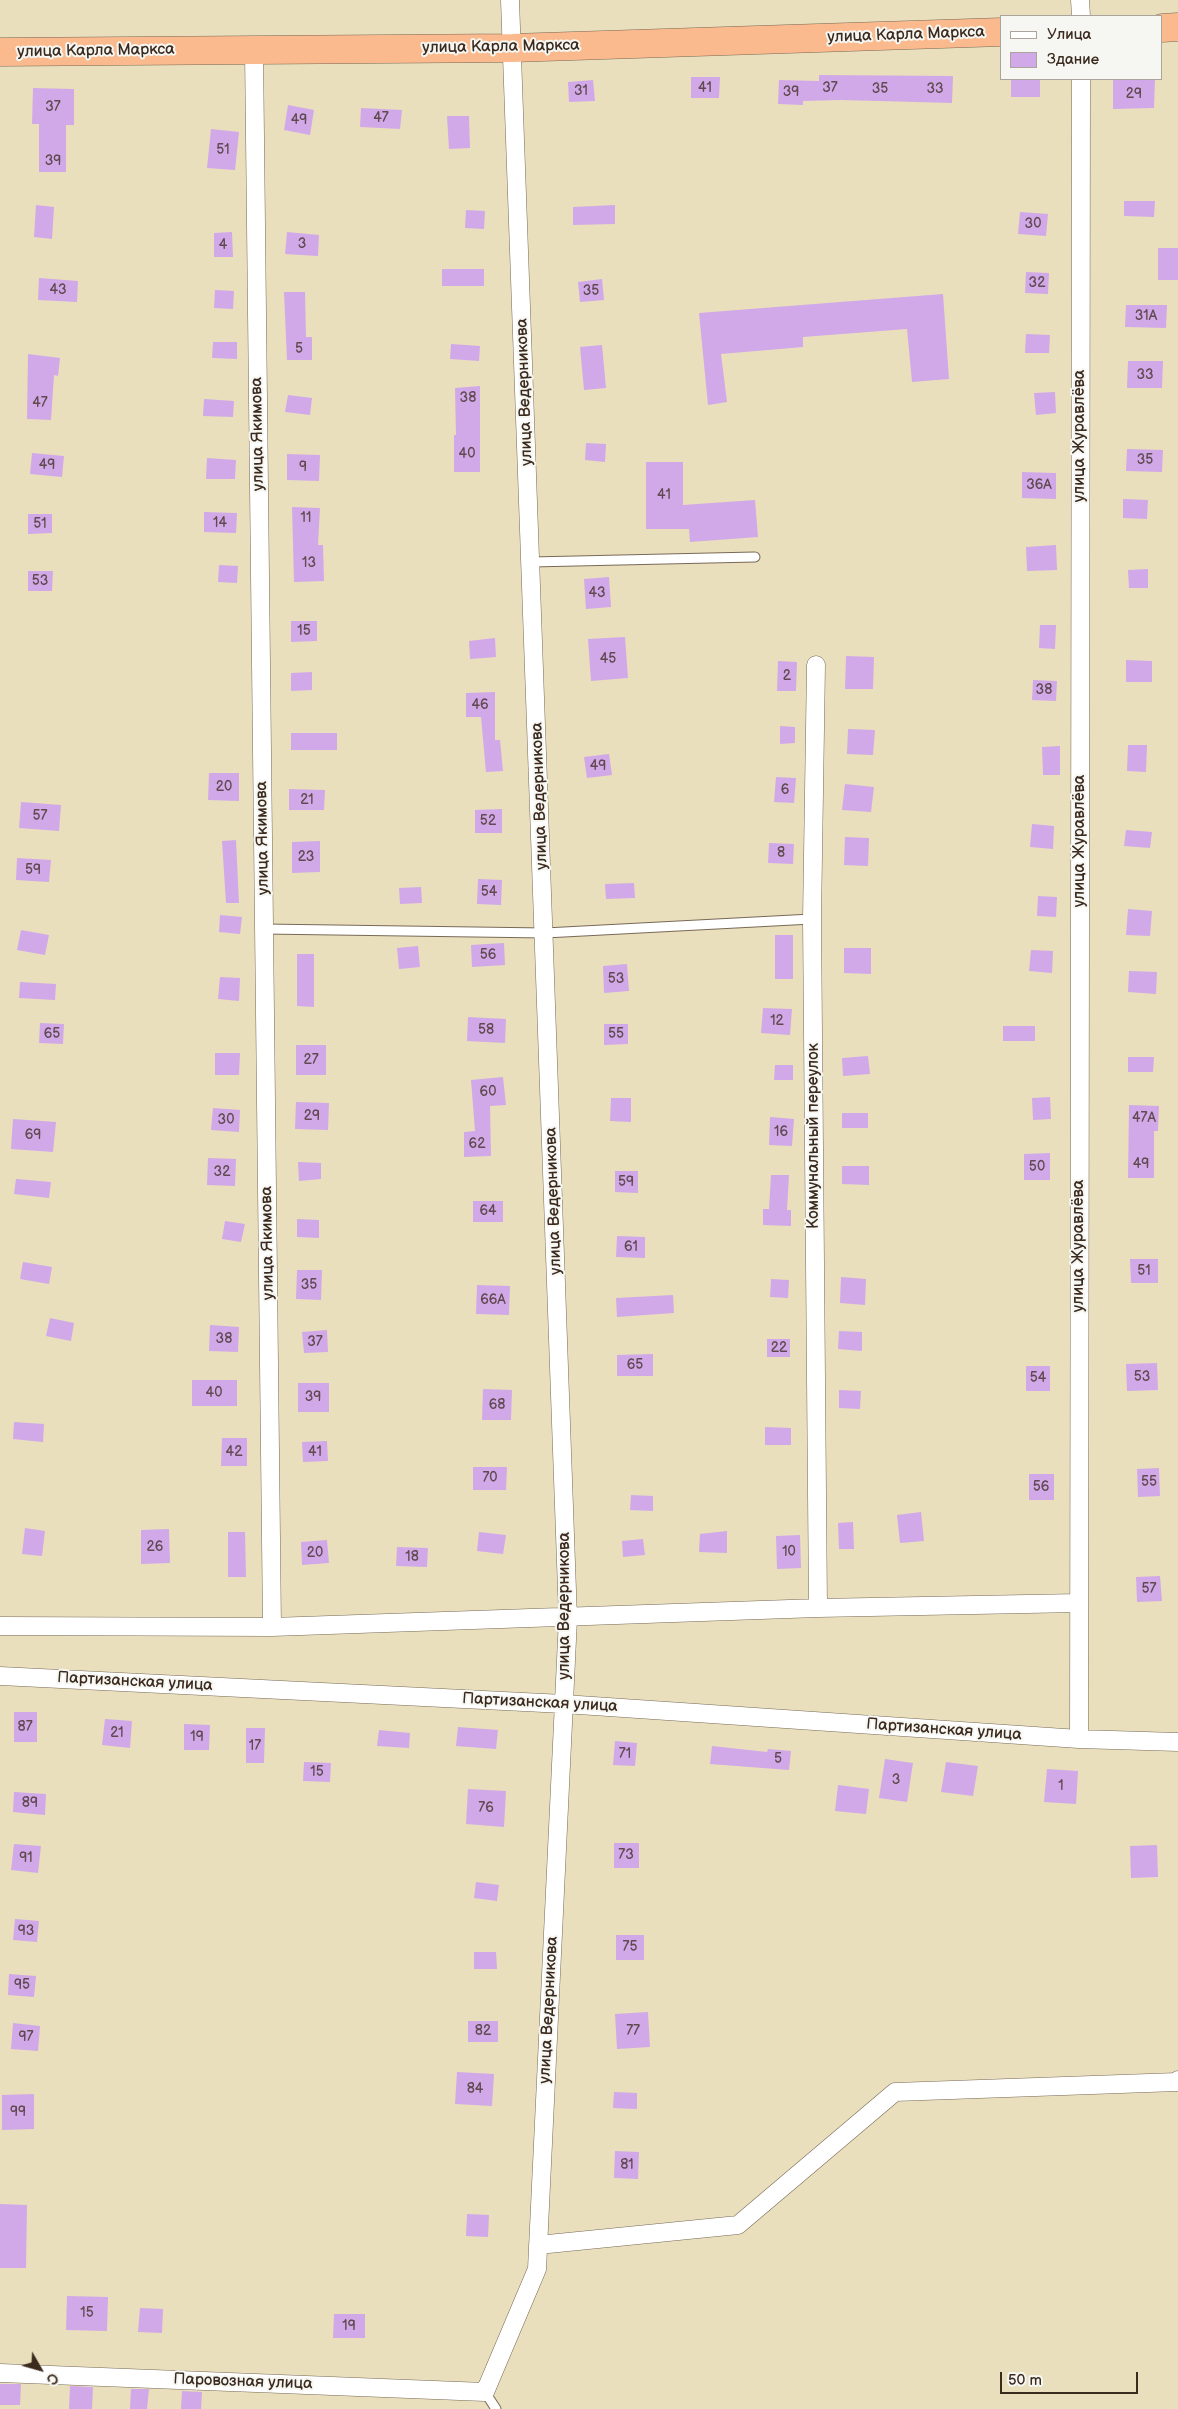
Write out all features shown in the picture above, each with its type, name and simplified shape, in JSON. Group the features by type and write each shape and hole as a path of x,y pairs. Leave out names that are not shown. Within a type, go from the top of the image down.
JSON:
{"highway":[{"path":"1163,28 1178,28"},
{"name":"улица Карла Маркса","path":"0,52 512,48 1000,32"}],"street":[{"name":"улица Ведерникова","path":"485,2392 537,2269 568,1618 545,933 510,0"},
{"path":"1080,0 1081,15"},
{"name":"улица Якимова","path":"254,50 272,1627"},
{"name":"улица Журавлёва","path":"1079,1739 1081,80"},
{"name":"Коммунальный переулок","path":"816,665 812,919 818,1608"},
{"path":"0,1626 272,1627 818,1608 1079,1602"},
{"name":"Партизанская улица","path":"0,1676 564,1704 1079,1739 1178,1742"},
{"path":"538,2245 738,2225 895,2092 1177,2082 1178,2080"},
{"name":"Паровозная улица","path":"0,2373 485,2392"}],"lane":[{"path":"531,562 756,557"},
{"path":"264,929 545,933 812,919"},
{"path":"485,2392 496,2409"}],"building":[{"path":"819,75 953,76 952,103 841,100 803,101 803,105 778,104 779,80 819,81"},
{"path":"691,77 720,77 719,98 691,98"},
{"path":"593,80 595,101 569,102 568,82"},
{"path":"1011,80 1040,80 1040,97 1011,97"},
{"path":"1113,80 1155,80 1154,108 1113,109"},
{"path":"33,88 74,89 74,125 66,125 66,172 39,172 39,124 32,124"},
{"path":"288,105 314,110 310,135 284,130"},
{"path":"361,108 402,110 400,129 360,127"},
{"path":"447,116 469,116 470,148 449,149"},
{"path":"211,129 239,132 235,170 207,168"},
{"path":"1124,201 1155,201 1154,217 1124,216"},
{"path":"36,205 54,207 52,239 34,237"},
{"path":"615,205 615,224 573,225 573,207"},
{"path":"466,210 485,211 484,229 465,228"},
{"path":"1020,212 1048,214 1046,236 1018,234"},
{"path":"232,232 233,257 214,257 214,233"},
{"path":"287,232 319,235 318,256 285,254"},
{"path":"1158,248 1178,248 1178,280 1158,280"},
{"path":"442,269 484,269 484,286 442,286"},
{"path":"1026,272 1049,273 1048,294 1025,293"},
{"path":"39,278 78,281 77,302 38,300"},
{"path":"602,279 604,300 580,302 578,282"},
{"path":"215,290 234,291 233,309 214,308"},
{"path":"284,292 305,292 306,337 312,337 312,360 287,360"},
{"path":"943,294 949,379 912,382 907,329 803,337 803,347 721,354 727,402 708,405 699,313"},
{"path":"1126,305 1167,305 1166,328 1125,327"},
{"path":"1026,334 1050,335 1049,353 1025,353"},
{"path":"213,342 237,342 237,359 212,358"},
{"path":"451,344 480,346 479,361 450,359"},
{"path":"602,345 606,388 584,390 580,347"},
{"path":"28,354 60,358 58,376 54,375 51,420 27,419"},
{"path":"1128,361 1163,361 1162,388 1127,388"},
{"path":"480,386 480,472 454,472 454,435 456,435 455,388"},
{"path":"1055,392 1056,413 1036,415 1034,393"},
{"path":"288,395 312,398 310,415 285,412"},
{"path":"204,399 234,401 233,417 203,416"},
{"path":"586,443 606,444 605,462 585,460"},
{"path":"1127,449 1163,450 1162,472 1126,471"},
{"path":"32,453 64,456 62,477 30,474"},
{"path":"287,454 320,455 319,481 287,480"},
{"path":"207,458 236,460 235,479 206,479"},
{"path":"646,462 683,462 683,505 755,500 758,537 690,542 689,529 646,529"},
{"path":"1022,472 1056,473 1056,499 1022,498"},
{"path":"1123,499 1148,500 1147,519 1123,518"},
{"path":"292,507 320,508 318,545 323,545 324,581 294,582"},
{"path":"204,512 237,513 236,533 204,532"},
{"path":"28,514 52,514 52,533 28,534"},
{"path":"1056,545 1057,570 1027,571 1026,547"},
{"path":"219,565 238,566 237,583 218,582"},
{"path":"1148,569 1148,588 1129,588 1128,570"},
{"path":"28,571 53,571 52,591 28,591"},
{"path":"609,577 611,607 586,609 584,579"},
{"path":"291,621 317,621 317,641 291,642"},
{"path":"1040,625 1056,625 1055,649 1039,648"},
{"path":"625,637 628,678 591,681 588,639"},
{"path":"495,638 496,657 470,659 469,641"},
{"path":"846,656 874,657 873,689 845,689"},
{"path":"1126,660 1152,661 1152,682 1126,682"},
{"path":"778,661 797,662 796,691 777,691"},
{"path":"312,672 312,690 291,691 291,673"},
{"path":"1033,680 1057,681 1056,701 1032,700"},
{"path":"495,692 495,740 500,740 503,771 486,772 481,717 466,717 466,693"},
{"path":"780,726 795,727 795,743 780,744"},
{"path":"848,729 875,730 873,755 847,754"},
{"path":"291,733 337,733 337,750 291,750"},
{"path":"1128,745 1147,745 1146,772 1127,771"},
{"path":"1060,746 1060,775 1043,775 1042,747"},
{"path":"609,754 612,775 587,778 584,757"},
{"path":"209,773 239,773 239,801 208,800"},
{"path":"776,777 796,778 794,803 774,802"},
{"path":"845,784 874,787 871,812 842,810"},
{"path":"289,789 325,790 324,810 289,810"},
{"path":"21,802 61,805 59,831 19,828"},
{"path":"502,809 502,833 475,833 475,810"},
{"path":"1032,824 1054,826 1053,849 1030,847"},
{"path":"1126,830 1152,832 1150,848 1124,846"},
{"path":"845,837 869,838 868,866 844,865"},
{"path":"236,840 239,903 226,903 222,841"},
{"path":"320,841 320,872 292,873 292,842"},
{"path":"769,843 794,844 793,864 768,863"},
{"path":"17,858 51,860 49,882 16,880"},
{"path":"478,879 502,880 501,905 477,904"},
{"path":"634,883 635,898 606,899 605,884"},
{"path":"421,887 422,903 400,904 399,888"},
{"path":"1038,896 1057,897 1056,917 1037,916"},
{"path":"1128,909 1152,911 1150,936 1126,935"},
{"path":"220,915 242,917 240,934 219,932"},
{"path":"21,930 49,935 45,955 17,950"},
{"path":"775,935 793,935 793,979 775,979"},
{"path":"504,943 505,965 472,967 471,945"},
{"path":"418,946 420,967 399,969 397,948"},
{"path":"844,948 871,948 871,974 844,973"},
{"path":"1031,950 1053,951 1052,973 1029,971"},
{"path":"297,954 314,954 314,1007 297,1006"},
{"path":"627,964 629,991 604,993 603,966"},
{"path":"1129,971 1157,972 1156,994 1128,992"},
{"path":"220,977 240,978 239,1001 218,999"},
{"path":"20,982 56,984 55,1000 19,998"},
{"path":"763,1008 792,1009 790,1035 761,1033"},
{"path":"468,1017 506,1019 505,1043 467,1041"},
{"path":"40,1023 64,1024 63,1044 39,1043"},
{"path":"604,1024 628,1024 628,1044 604,1045"},
{"path":"1003,1026 1035,1026 1035,1041 1003,1041"},
{"path":"296,1045 326,1045 326,1075 296,1075"},
{"path":"215,1053 240,1053 239,1075 215,1075"},
{"path":"868,1056 870,1074 843,1076 842,1058"},
{"path":"1128,1057 1154,1057 1153,1072 1128,1072"},
{"path":"775,1065 793,1065 793,1080 774,1080"},
{"path":"503,1077 506,1105 490,1106 491,1156 464,1157 464,1132 475,1131 471,1080"},
{"path":"1050,1097 1051,1119 1033,1120 1032,1098"},
{"path":"611,1098 631,1098 631,1122 610,1121"},
{"path":"296,1102 329,1103 328,1130 295,1129"},
{"path":"1129,1105 1159,1106 1158,1131 1154,1131 1154,1178 1128,1178"},
{"path":"213,1108 240,1110 239,1132 211,1130"},
{"path":"842,1113 868,1113 868,1128 842,1128"},
{"path":"770,1117 794,1119 792,1146 769,1145"},
{"path":"13,1119 56,1122 53,1152 11,1149"},
{"path":"1050,1153 1050,1180 1024,1180 1024,1154"},
{"path":"208,1158 236,1159 235,1186 207,1185"},
{"path":"298,1162 321,1163 321,1179 299,1181"},
{"path":"842,1166 869,1166 869,1185 842,1184"},
{"path":"615,1171 638,1171 638,1193 615,1192"},
{"path":"771,1175 789,1175 787,1210 791,1210 791,1226 763,1225 763,1209 769,1209"},
{"path":"16,1179 51,1182 49,1198 14,1194"},
{"path":"473,1201 503,1201 503,1222 473,1222"},
{"path":"297,1219 319,1220 319,1238 297,1237"},
{"path":"225,1221 245,1224 241,1242 222,1239"},
{"path":"617,1236 645,1237 645,1258 616,1257"},
{"path":"1130,1259 1158,1259 1158,1283 1131,1283"},
{"path":"23,1262 52,1267 49,1284 20,1279"},
{"path":"297,1270 322,1270 321,1300 296,1299"},
{"path":"841,1277 866,1279 865,1305 840,1303"},
{"path":"771,1279 789,1280 788,1298 770,1297"},
{"path":"477,1285 510,1286 509,1315 476,1314"},
{"path":"673,1295 674,1313 617,1317 616,1298"},
{"path":"50,1318 74,1323 71,1341 46,1336"},
{"path":"210,1325 239,1327 238,1352 209,1351"},
{"path":"327,1330 328,1352 304,1353 302,1332"},
{"path":"839,1331 862,1332 862,1351 838,1349"},
{"path":"767,1339 790,1339 790,1357 767,1357"},
{"path":"653,1354 653,1376 617,1376 617,1355"},
{"path":"1157,1363 1158,1390 1127,1391 1126,1364"},
{"path":"1026,1366 1050,1366 1050,1391 1026,1391"},
{"path":"192,1380 237,1380 237,1406 192,1406"},
{"path":"298,1383 329,1383 329,1412 298,1412"},
{"path":"483,1389 512,1390 511,1420 482,1420"},
{"path":"839,1390 861,1391 860,1409 839,1408"},
{"path":"14,1422 44,1424 43,1442 13,1439"},
{"path":"765,1427 791,1428 791,1445 765,1445"},
{"path":"222,1438 247,1438 247,1466 221,1466"},
{"path":"327,1441 328,1461 303,1462 302,1442"},
{"path":"473,1467 507,1467 506,1490 473,1490"},
{"path":"1159,1468 1160,1496 1138,1497 1137,1469"},
{"path":"1029,1474 1054,1474 1054,1500 1029,1500"},
{"path":"631,1495 653,1496 653,1511 630,1510"},
{"path":"921,1512 924,1541 900,1543 897,1515"},
{"path":"853,1522 854,1549 839,1549 838,1523"},
{"path":"25,1528 45,1531 42,1556 22,1554"},
{"path":"169,1529 170,1563 141,1564 141,1530"},
{"path":"727,1531 727,1553 699,1552 700,1534"},
{"path":"228,1532 245,1532 246,1577 228,1577"},
{"path":"479,1532 506,1535 503,1554 477,1551"},
{"path":"800,1535 801,1568 777,1569 776,1536"},
{"path":"643,1539 645,1555 623,1557 622,1541"},
{"path":"327,1540 329,1563 302,1565 301,1542"},
{"path":"397,1547 428,1548 427,1567 396,1566"},
{"path":"1160,1576 1162,1601 1137,1602 1136,1577"},
{"path":"14,1712 37,1712 37,1742 14,1742"},
{"path":"105,1719 132,1721 130,1748 102,1745"},
{"path":"184,1724 210,1725 209,1750 184,1750"},
{"path":"458,1727 498,1730 496,1749 456,1746"},
{"path":"246,1728 265,1728 264,1763 246,1763"},
{"path":"379,1730 410,1733 409,1748 377,1746"},
{"path":"615,1741 637,1743 635,1766 613,1765"},
{"path":"712,1746 767,1752 768,1749 791,1751 789,1770 710,1764"},
{"path":"885,1759 913,1763 907,1802 879,1798"},
{"path":"304,1762 331,1763 330,1782 303,1781"},
{"path":"946,1762 978,1766 973,1796 941,1792"},
{"path":"1047,1769 1078,1771 1076,1804 1044,1802"},
{"path":"838,1785 869,1789 866,1814 835,1811"},
{"path":"468,1789 506,1791 504,1827 466,1824"},
{"path":"14,1792 46,1794 45,1815 13,1812"},
{"path":"614,1843 639,1843 639,1868 614,1868"},
{"path":"14,1844 41,1846 38,1873 11,1870"},
{"path":"1157,1845 1158,1877 1131,1878 1130,1846"},
{"path":"476,1882 499,1885 497,1901 474,1898"},
{"path":"15,1919 39,1921 37,1942 13,1940"},
{"path":"616,1935 644,1935 644,1960 616,1960"},
{"path":"474,1952 496,1952 497,1969 474,1969"},
{"path":"9,1974 36,1976 34,1997 8,1995"},
{"path":"648,2012 650,2047 617,2049 615,2014"},
{"path":"468,2021 498,2021 498,2042 468,2042"},
{"path":"13,2023 40,2026 38,2051 11,2049"},
{"path":"457,2072 494,2074 492,2106 455,2104"},
{"path":"614,2092 637,2093 637,2109 613,2108"},
{"path":"34,2094 34,2129 2,2130 2,2095"},
{"path":"615,2151 639,2152 638,2179 614,2178"},
{"path":"0,2204 27,2205 26,2268 0,2268"},
{"path":"467,2214 489,2215 488,2237 466,2236"},
{"path":"67,2296 108,2297 107,2331 66,2330"},
{"path":"140,2308 163,2309 162,2333 138,2332"},
{"path":"334,2314 365,2314 365,2338 333,2338"},
{"path":"0,2384 21,2384 20,2405 0,2405"},
{"path":"70,2386 93,2387 92,2409 69,2409"},
{"path":"131,2389 149,2389 147,2409 130,2409"},
{"path":"182,2391 202,2392 201,2409 181,2409"}]}
